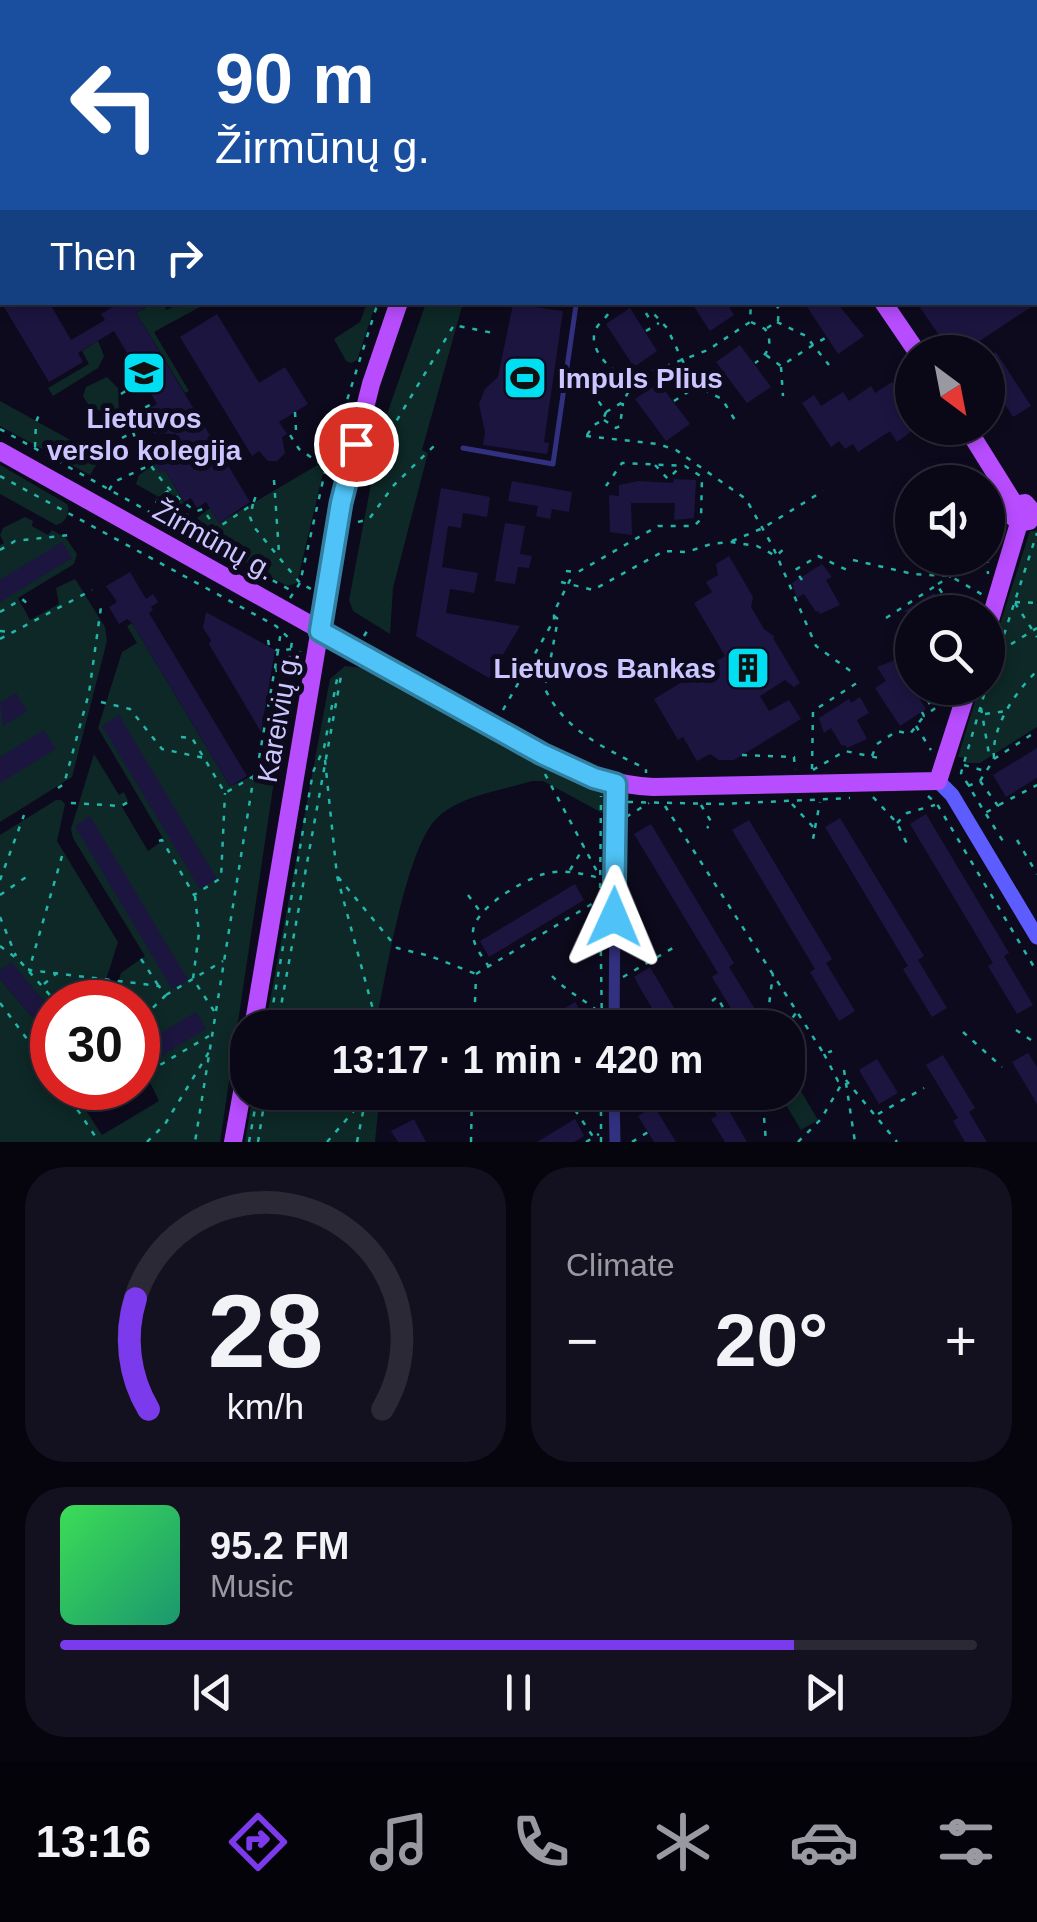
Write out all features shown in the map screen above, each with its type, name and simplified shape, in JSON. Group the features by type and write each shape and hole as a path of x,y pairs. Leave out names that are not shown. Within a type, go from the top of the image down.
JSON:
{"main road":[{"name":"Kareivių g.","path":"256,1010 341,503 371,384 398,305"},
{"path":"885,305 905,335"},
{"path":"979,445 1026,514 999,595"},
{"name":"Žirmūnų g.","path":"0,452 542,754 594,778 608,790 932,788"},
{"path":"962,705 932,788 952,795 1037,938"},
{"path":"234,1142 239,1110"}],"street":[{"path":"608,790 614,823 614,1010"},
{"path":"614,1110 615,1136"}],"lane":[{"path":"463,448 552,464 576,305"}],"path":[{"path":"0,429 294,591 300,584 326,467 377,305"},
{"path":"640,305 649,318 654,314 667,328 690,376 704,390 722,399 738,425"},
{"path":"750,322 752,305"},
{"path":"776,305 777,322"},
{"path":"778,308 782,305"},
{"path":"608,314 594,334 598,353 617,374 634,380"},
{"path":"646,331 660,322"},
{"path":"750,322 765,329 770,345 766,355 755,363"},
{"path":"604,420 616,428 620,426 623,402 634,380 708,350 750,322"},
{"path":"765,329 777,322"},
{"path":"777,322 806,336 829,365"},
{"path":"370,465 454,325 492,333"},
{"path":"781,366 827,336"},
{"path":"766,355 781,366 783,396"},
{"path":"688,392 690,376"},
{"path":"120,394 132,386"},
{"path":"590,389 606,412"},
{"path":"674,401 688,392 704,390"},
{"path":"122,419 156,402"},
{"path":"623,402 606,412 604,420 586,436 658,444 676,450 746,499 764,528 816,646 856,675"},
{"path":"35,448 36,422 41,410"},
{"path":"295,412 296,430 290,435 298,450 326,467"},
{"path":"122,438 147,424"},
{"path":"133,432 150,465 182,504 203,509 215,528"},
{"path":"358,522 369,519 394,484 438,442"},
{"path":"503,710 574,572 658,526 694,526 701,519 702,478 681,466 622,463 606,486"},
{"path":"654,464 668,479 681,466"},
{"path":"109,490 114,482 150,465"},
{"path":"611,468 618,468"},
{"path":"0,476 290,636 292,649 278,744 259,759"},
{"path":"274,480 279,556"},
{"path":"156,503 172,489"},
{"path":"258,490 250,518 300,584"},
{"path":"731,542 764,528 822,491"},
{"path":"200,540 253,504"},
{"path":"185,518 191,509"},
{"path":"1005,630 1037,533"},
{"path":"0,550 15,541 69,535"},
{"path":"561,582 593,590 661,552 687,552 710,544 757,546 776,556"},
{"path":"776,556 786,547"},
{"path":"802,580 796,570 818,556 849,571"},
{"path":"853,560 912,574 950,576 984,595"},
{"path":"566,571 574,572"},
{"path":"988,575 989,581"},
{"path":"886,618 950,576"},
{"path":"937,584 944,595"},
{"path":"0,639 92,590"},
{"path":"0,612 22,599 28,606"},
{"path":"1014,602 1037,603"},
{"path":"1014,602 1037,637"},
{"path":"58,788 64,784 90,693 102,606"},
{"path":"554,616 558,619 545,689 550,698 576,732 646,769 646,773"},
{"path":"195,1142 281,629"},
{"path":"1005,648 1035,630"},
{"path":"0,631 13,632"},
{"path":"268,640 278,651 292,649"},
{"path":"276,666 284,709"},
{"path":"994,759 993,746 1008,710 1020,688 1037,671"},
{"path":"272,1010 313,772 324,748 337,679 342,674 280,1010"},
{"path":"860,682 813,711 812,771 845,751 879,758"},
{"path":"101,702 130,708 162,748 204,758"},
{"path":"925,705 927,713"},
{"path":"872,757 876,744 898,732 910,734 939,705"},
{"path":"980,706 989,754 994,759"},
{"path":"980,706 960,773 1006,846"},
{"path":"268,708 284,709"},
{"path":"983,715 1008,710"},
{"path":"927,713 944,716"},
{"path":"916,726 933,753 936,742"},
{"path":"967,787 980,781 994,759 1037,732"},
{"path":"258,736 262,740"},
{"path":"182,737 192,738 225,794 221,878 194,894"},
{"path":"324,748 337,876 373,1010"},
{"path":"742,755 794,757 795,772"},
{"path":"962,765 986,771"},
{"path":"545,774 601,878"},
{"path":"225,794 254,776"},
{"path":"980,781 998,806"},
{"path":"985,812 1037,784"},
{"path":"932,788 937,804 1037,972"},
{"path":"602,1010 600,899 608,790"},
{"path":"882,796 873,796 897,823 910,848"},
{"path":"622,804 855,798"},
{"path":"71,803 121,806 134,799"},
{"path":"813,839 820,800"},
{"path":"614,823 649,802"},
{"path":"790,802 815,830"},
{"path":"664,803 796,1010"},
{"path":"701,804 712,823 707,828"},
{"path":"897,823 907,813 937,804"},
{"path":"0,880 24,815"},
{"path":"159,841 162,840 194,894 199,933 193,979 216,1015"},
{"path":"1017,840 1037,874"},
{"path":"570,871 584,847"},
{"path":"22,976 29,970 62,856"},
{"path":"488,967 475,945 473,930 480,911 543,874 570,871 601,878"},
{"path":"0,895 32,873"},
{"path":"337,876 397,948 476,974"},
{"path":"468,894 480,911"},
{"path":"476,974 600,899"},
{"path":"567,910 571,917"},
{"path":"0,917 16,958"},
{"path":"536,929 540,935"},
{"path":"614,982 678,945"},
{"path":"1,948 38,980"},
{"path":"505,948 509,954"},
{"path":"160,1000 226,959"},
{"path":"140,960 155,980"},
{"path":"29,970 116,980"},
{"path":"49,980 58,972"},
{"path":"475,1010 476,974"},
{"path":"768,1010 773,974"},
{"path":"552,976 567,993 597,1010"},
{"path":"160,988 164,996"},
{"path":"712,1001 718,997 725,1010"},
{"path":"0,1003 30,1043"},
{"path":"805,1024 838,1081 845,1079"},
{"path":"1016,1030 1037,1044"},
{"path":"963,1032 1002,1067"},
{"path":"161,1064 212,1034"},
{"path":"195,1036 199,1042"},
{"path":"175,1047 179,1054"},
{"path":"148,1142 165,1124 210,1050"},
{"path":"824,1054 832,1051"},
{"path":"844,1070 856,1142"},
{"path":"845,1079 897,1142"},
{"path":"798,1142 821,1119 845,1079"},
{"path":"875,1116 924,1088"},
{"path":"78,1110 100,1142"},
{"path":"249,1142 255,1110"},
{"path":"258,1142 263,1110"},
{"path":"327,1142 355,1110"},
{"path":"357,1142 364,1110"},
{"path":"471,1142 472,1110"},
{"path":"575,1110 594,1138"},
{"path":"601,1110 601,1142"},
{"path":"763,1110 766,1142"},
{"path":"632,1142 648,1132"},
{"path":"586,1142 601,1133 615,1136"}],"green space":[{"path":"150,305 163,305 167,310 176,305 203,305 154,332 189,391 185,393 136,313"},
{"path":"366,305 375,305 357,360 351,363 334,339 360,322"},
{"path":"425,305 462,305 422,450 428,453 393,588 390,634 353,611 349,600 381,431"},
{"path":"98,341 104,356 98,368 53,396 48,388 89,364 82,351"},
{"path":"107,377 118,388 119,413 113,418 88,404 83,396 86,387"},
{"path":"0,401 101,457 90,475 0,426"},
{"path":"326,460 297,583 287,586 207,541 206,526 197,518 210,508 219,523"},
{"path":"155,464 165,470 184,502 178,508 136,484 139,475"},
{"path":"0,465 67,504 64,520 56,525 0,494"},
{"path":"25,517 48,535 52,530 66,538 77,554 74,564 18,598 30,620 59,604 56,588 75,579 105,627 107,641 72,777 0,822 0,545 4,543 0,535 3,528"},
{"path":"1030,531 1037,531 1037,727 980,763 966,763 966,758 958,757 974,705 1005,705 1005,608"},
{"path":"132,623 230,786 259,773 261,762 279,748 240,1010 230,1010 230,1075 220,1142 0,1142 0,979 30,1014 30,1110 86,1110 102,1135 144,1110 160,1110 160,980 119,980 121,973 145,956 71,829 94,754 119,795 124,792 128,801 122,807 148,851 164,840 98,728 122,652 137,643 127,626"},
{"path":"345,666 364,668 550,769 606,794 606,815 543,781 484,794 449,809 427,832 416,855 398,915 378,1010 268,1010 330,679"},
{"path":"56,800 65,804 57,841 118,942 106,980 30,980 30,985 11,963 0,971 0,835"},
{"path":"805,1098 818,1120 801,1130 789,1110 805,1110"},
{"path":"250,1110 386,1110 378,1112 375,1142 245,1142"}],"building":[{"path":"3,305 51,305 71,340 105,320 101,314 118,305 148,305 136,313 250,502 219,523 206,502 197,508 191,498 184,502 165,470 160,473 148,452 177,434 149,433 147,421 137,416 157,404 148,388 137,395 128,379 139,373 114,331 78,353 83,362 49,382"},
{"name":"Impuls Plius","path":"513,305 563,311 544,442 549,443 547,454 483,445 485,432 479,404 485,389 498,377"},
{"path":"693,305 728,305 734,315 710,331"},
{"path":"806,305 838,305 864,336 838,354"},
{"path":"918,305 1034,305 989,335 939,335"},
{"path":"630,308 657,351 634,367 606,324"},
{"path":"217,314 259,383 285,367 308,404 279,422 287,434 282,437 285,453 277,461 268,461 259,451 252,456 180,337"},
{"path":"740,345 771,387 747,403 716,362"},
{"path":"1005,366 1031,406 1013,417 1005,405"},
{"path":"892,382 895,386 895,439 890,431 858,452 853,444 845,449 839,441 831,447 802,403 814,395 821,406 843,392 849,401 871,386 875,393"},
{"path":"659,383 690,424 666,441 635,399"},
{"path":"674,479 696,480 694,518 674,520 675,503 631,503 632,535 610,532 609,495 619,496 619,485 639,481 673,483"},
{"path":"512,481 572,492 569,512 552,509 550,519 536,516 538,506 508,501"},
{"path":"441,488 490,497 487,517 463,513 461,528 448,526 442,567 478,573 474,593 450,589 446,613 520,626 489,678 416,636"},
{"path":"505,523 525,526 520,554 532,556 529,568 518,567 515,584 495,581"},
{"path":"62,542 72,558 0,602 0,580"},
{"name":"Lietuvos Bankas","path":"729,556 753,597 751,607 764,629 775,637 800,683 794,687 785,680 760,696 769,711 789,700 801,719 734,760 719,760 710,754 697,761 683,737 678,740 654,699 725,656 694,603 712,592 706,582 718,575 716,564"},
{"path":"822,564 832,577 826,580 840,605 820,614 804,594 797,598 792,583"},
{"path":"130,572 146,599 153,594 158,602 149,613 247,776 230,786 132,623 127,619 119,624 109,607 117,602 106,586"},
{"path":"206,612 275,650 261,732 209,644 211,640 203,628"},
{"path":"895,660 895,705 924,705 926,709 900,726 875,688 886,681 877,667"},
{"path":"16,693 27,711 3,726 0,703"},
{"path":"860,697 869,713 857,720 867,739 847,748 831,728 824,733 819,718 849,699 851,703"},
{"path":"119,715 217,879 200,889 102,726"},
{"path":"44,730 56,749 0,783 0,757"},
{"path":"1037,748 1037,778 1006,797 993,775"},
{"path":"926,814 1009,953 1004,956 1033,1005 1017,1014 988,966 993,963 910,824"},
{"path":"90,816 188,980 172,989 75,826"},
{"path":"840,818 924,956 918,960 947,1008 932,1017 903,969 908,966 825,827"},
{"path":"749,820 832,959 826,963 855,1011 839,1021 810,972 815,969 732,830"},
{"path":"651,824 734,963 729,967 756,1010 732,1010 712,977 718,973 634,834"},
{"path":"575,884 584,900 489,957 480,941"},
{"path":"11,962 30,985 30,1014 0,979 0,971"},
{"path":"650,967 675,1010 653,1010 634,977"},
{"path":"575,1002 580,1010 562,1010"},
{"path":"196,1012 206,1029 160,1057 160,1034"},
{"path":"1028,1053 1037,1067 1037,1104 1012,1062"},
{"path":"943,1055 975,1108 969,1112 987,1142 965,1142 953,1121 958,1118 926,1065"},
{"path":"877,1059 898,1093 879,1104 859,1070"},
{"path":"656,1110 676,1142 654,1142 638,1116"},
{"path":"714,1110 729,1110 747,1142 725,1142 711,1119 717,1116"},
{"path":"414,1119 426,1142 398,1142 391,1131"},
{"path":"575,1119 584,1136 574,1142 537,1142"}],"place":[{"name":"Lietuvos verslo kolegija","path":"144,373"},
{"name":"Impuls Plius","path":"525,378"},
{"name":"Lietuvos Bankas","path":"748,668"}],"route":[{"path":"356,444 341,503 320,631 542,754 616,784 614,917"}]}
